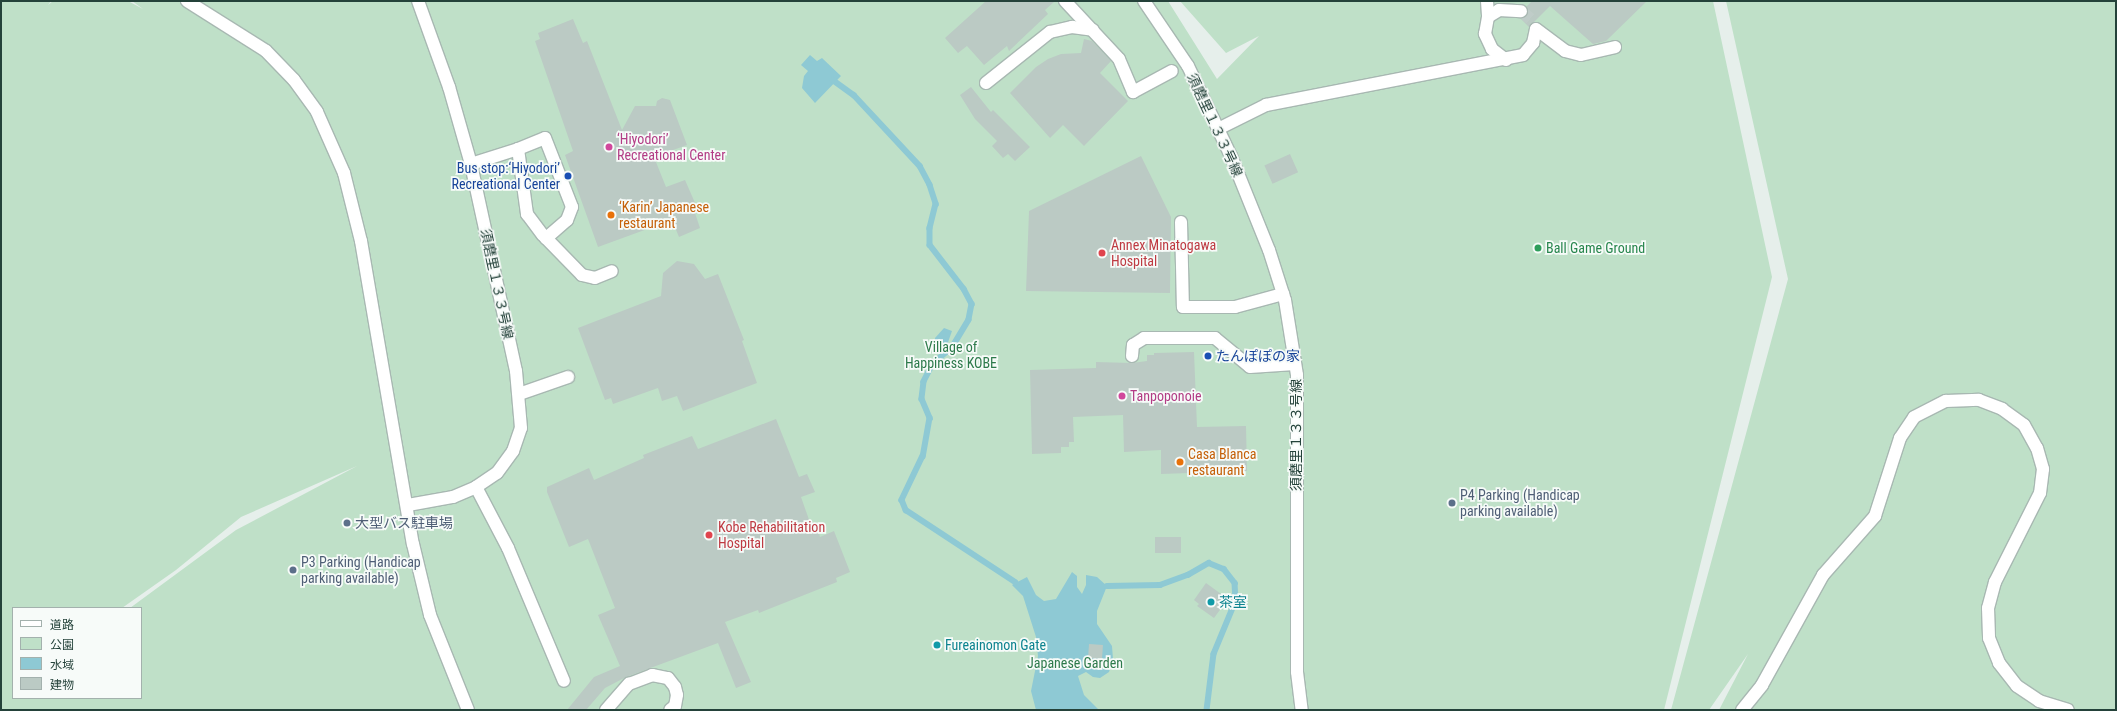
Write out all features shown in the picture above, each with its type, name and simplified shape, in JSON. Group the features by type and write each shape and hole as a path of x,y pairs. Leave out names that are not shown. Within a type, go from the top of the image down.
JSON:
{"street":[{"path":"186,1 266,51 294,80 328,134 344,174 360,241 408,505 430,615 468,710"},
{"name":"須磨里１３３号線","path":"408,505 453,497 476,487 497,473 513,451 521,428 519,394 471,164 449,87 418,1"},
{"path":"1065,1 1119,59 1133,92 1178,68"},
{"name":"須磨里１３３号線","path":"1144,1 1178,68 1218,129 1269,250 1283,294 1295,364 1297,672 1302,710"},
{"path":"1487,1 1488,17 1485,34 1492,49 1506,60"},
{"path":"1488,17 1499,10 1521,11"},
{"path":"1218,129 1266,105 1506,60 1522,55 1533,43 1535,26 1565,51 1581,55 1615,47"},
{"path":"986,83 1050,32 1072,27 1093,30"},
{"path":"471,164 518,149 546,138 572,206 567,220 546,238"},
{"path":"518,149 527,214 546,238 582,275 595,278 612,271"},
{"path":"1181,222 1183,307 1235,307 1283,294"},
{"path":"1132,356 1133,345 1144,338 1215,338 1250,367 1295,364"},
{"path":"519,394 568,377"},
{"path":"1742,710 1762,685 1824,575 1875,516 1900,438 1914,417 1946,401 1979,400 2002,409 2024,425 2037,448 2043,469 2040,493 1995,582 1988,608 1989,638 1999,663 2017,686 2039,701 2068,710"},
{"path":"476,487 508,548 564,681"},
{"path":"606,710 629,684 652,675 668,678 675,687 677,695 675,706 670,710"}],"green space":[{"name":"Village of Happiness KOBE","path":"1,1 51,1 48,5 53,1 128,1 143,9 132,1 1168,1 1217,79 1259,36 1226,53 1180,1 1713,1 1772,277 1664,710 1,710","holes":["357,466 236,530 131,607 142,607 142,699 12,699 12,607 123,607 176,570 241,517"]},
{"path":"1726,1 2116,1 2116,710 1719,710 1748,654 1709,710 1671,710 1788,279"}],"water":[{"path":"810,55 817,61 822,58 841,76 815,103 802,88 804,76 808,71 801,65"},
{"path":"944,328 952,331 946,348 941,350 935,345 935,338"},
{"path":"1072,572 1077,576 1077,587 1082,594 1086,585 1086,575 1097,577 1107,586 1097,611 1097,624 1112,646 1113,659 1109,672 1100,678 1093,677 1086,672 1078,676 1084,695 1099,710 1036,710 1031,691 1038,656 1036,637 1023,596 1012,585 1027,577 1036,595 1044,601 1056,599"}],"building":[{"path":"986,1 1055,1 1045,10 1048,14 1009,51 1007,46 984,65 967,46 958,53 945,38"},
{"path":"1532,1 1647,1 1606,41 1593,44 1550,6 1529,27 1520,18 1527,15 1527,6"},
{"path":"573,19 583,43 587,41 622,130 635,106 656,106 657,101 662,98 670,100 687,145 654,157 666,187 685,180 699,212 695,213 700,228 679,237 672,220 598,247 565,155 573,151 535,41 540,39 538,33"},
{"path":"1084,39 1092,41 1111,61 1100,73 1128,101 1084,146 1063,125 1050,138 1010,93 1036,67 1048,59 1061,54 1081,53"},
{"path":"971,87 991,112 993,110 1030,147 1015,161 1008,154 1003,158 992,146 997,141 975,119 960,95"},
{"path":"1290,154 1298,172 1273,184 1264,165"},
{"path":"1141,156 1171,217 1170,293 1026,291 1029,211"},
{"path":"677,261 694,264 705,279 718,274 744,340 742,341 757,383 683,411 677,396 662,401 658,388 613,404 611,398 605,400 578,328 661,296 663,273"},
{"path":"1194,352 1197,427 1246,426 1247,471 1161,474 1161,450 1124,452 1123,415 1073,417 1074,442 1069,442 1069,447 1061,447 1061,453 1032,454 1030,370 1096,368 1096,362 1132,363 1147,361 1147,355 1154,355 1154,353"},
{"path":"776,419 799,477 807,474 815,492 801,497 813,531 818,530 820,537 834,531 850,572 836,578 837,582 759,613 758,610 725,622 751,682 736,688 718,643 626,677 605,688 586,710 567,710 594,677 620,666 598,615 615,608 588,539 569,547 547,492 547,487 589,468 594,480 644,458 643,455 692,436 698,449"},
{"path":"1155,537 1181,537 1181,553 1155,553"},
{"name":"茶室","path":"1206,583 1228,599 1214,618 1197,606 1199,604 1194,600"},
{"path":"1089,644 1103,645 1102,659 1088,658"}],"waterway":[{"path":"833,80 854,95 920,166 930,185 936,204 930,228 930,245 964,289 972,304 969,320 952,348 933,364 924,382 922,399 930,418 923,456 902,500 906,510 1015,582"},
{"path":"1107,586 1160,585 1188,575 1209,563 1224,569 1235,583 1236,601 1214,654 1207,710"}],"tunnel":[{"path":"1521,11 1534,22"}],"place":[{"name":"‘Hiyodori’ Recreational Center","path":"609,147"},
{"name":"Bus stop:‘Hiyodori’ Recreational Center","path":"568,176"},
{"name":"‘Karin’ Japanese restaurant","path":"611,215"},
{"name":"Ball Game Ground","path":"1538,248"},
{"name":"Annex Minatogawa Hospital","path":"1102,253"},
{"name":"たんぽぽの家","path":"1208,356"},
{"name":"Tanpoponoie","path":"1122,396"},
{"name":"Casa Blanca restaurant","path":"1180,462"},
{"name":"P4 Parking (Handicap parking available)","path":"1452,503"},
{"name":"大型バス駐車場","path":"347,523"},
{"name":"Kobe Rehabilitation Hospital","path":"709,535"},
{"name":"P3 Parking (Handicap parking available)","path":"293,570"},
{"name":"茶室","path":"1211,602"},
{"name":"Fureainomon Gate","path":"937,645"}],"park label":[{"name":"Japanese Garden","path":"1075,663"}]}
